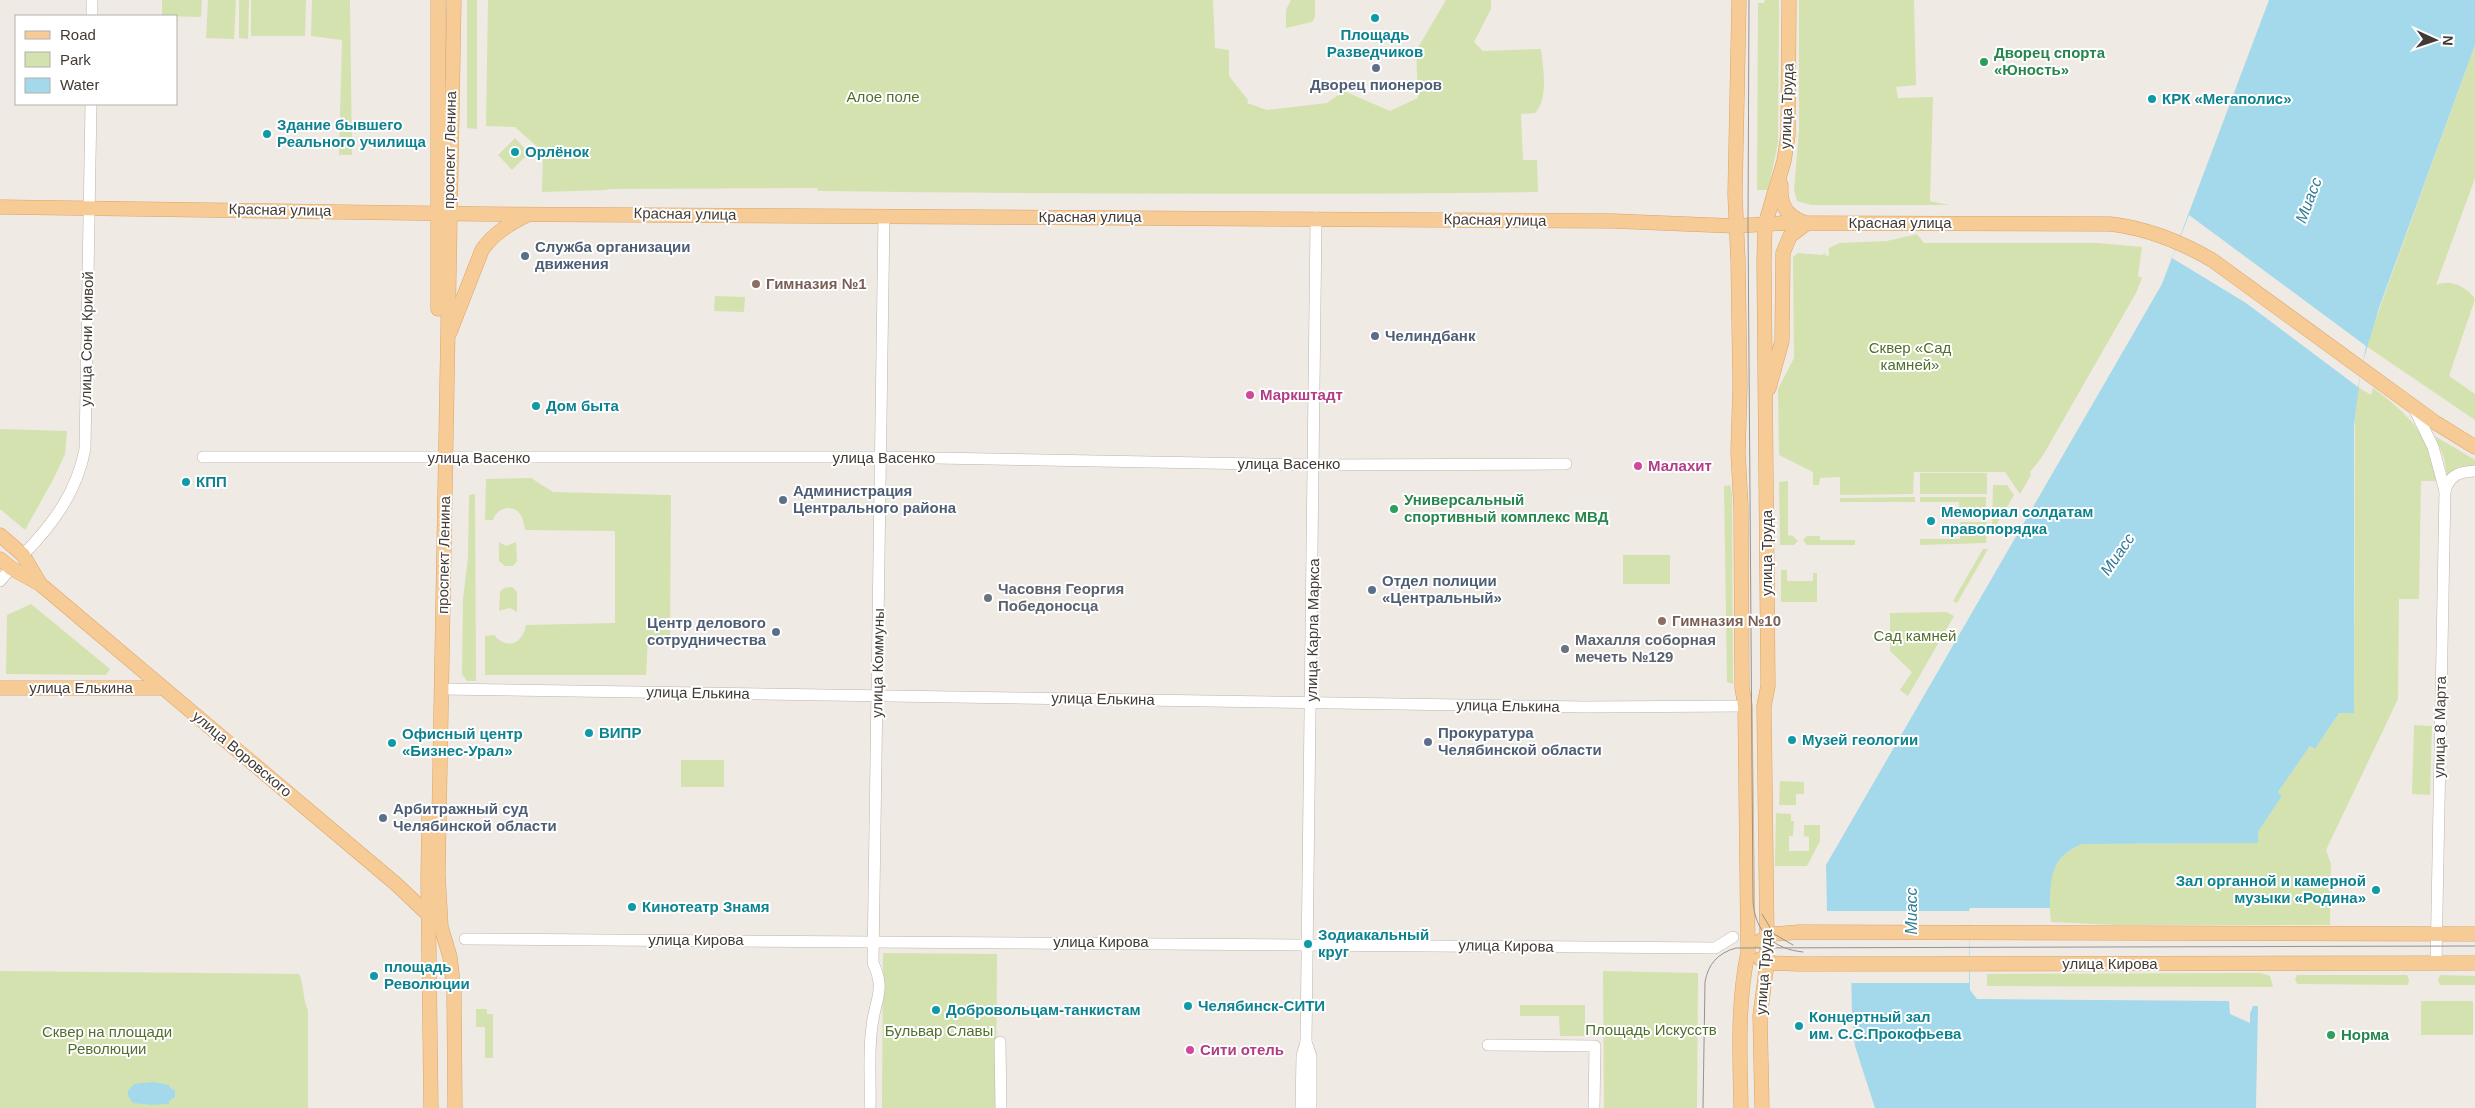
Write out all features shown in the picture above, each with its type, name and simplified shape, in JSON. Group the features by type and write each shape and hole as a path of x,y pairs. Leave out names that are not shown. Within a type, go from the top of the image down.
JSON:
{"main road":[{"name":"проспект Ленина","path":"432,1108 428,881 446,342 438,0"},
{"name":"проспект Ленина","path":"454,0 443,212 441,689 438,866 440,927 450,957 454,992 455,1108"},
{"name":"улица Труда","path":"1739,0 1735,226 1738,260 1740,386 1738,452 1741,508 1742,687 1745,706 1748,949 1742,981 1740,1018 1741,1108"},
{"name":"улица Труда","path":"1762,1108 1760,1016 1767,963 1764,706 1768,677 1766,225 1784,162 1788,127 1789,0"},
{"path":"1766,399 1782,342 1783,254 1790,236 1806,224 1789,216 1783,205 1780,187 1784,162"},
{"name":"Красная улица","path":"0,207 1613,221 1735,226 2099,223 2134,228 2177,242 2205,255 2234,274 2414,408 2475,447"},
{"path":"446,342 482,250 490,238 505,226 532,213"},
{"name":"улица Воровского","path":"0,535 22,555 40,584"},
{"path":"11,568 22,555"},
{"name":"улица Воровского","path":"0,559 11,568 40,584 396,884 440,927"},
{"name":"улица Елькина","path":"0,688 163,688"},
{"name":"улица Елькина","path":"1745,706 1764,706"},
{"path":"396,884 409,890 421,890 428,881"},
{"name":"улица Кирова","path":"2475,934 1827,932 1774,934 1748,949 1767,963 2475,964"}],"street":[{"path":"92,0 92,15"},
{"name":"улица Сони Кривой","path":"22,555 56,515 81,472 85,449 91,105"},
{"name":"улица Коммуны","path":"870,1108 872,1026 879,1000 879,976 872,963 878,695 884,216"},
{"name":"улица Карла Маркса","path":"1301,1108 1302,1056 1306,1042 1308,944 1315,465 1316,218"},
{"name":"улица 8 Марта","path":"2414,408 2433,447 2445,491 2436,963"},
{"name":"улица Васенко","path":"203,457 880,457 1315,465 1566,464"},
{"path":"2445,491 2448,481 2454,476 2462,472 2475,471"},
{"path":"0,581 11,568"},
{"name":"улица Елькина","path":"441,689 1584,707 1745,706"},
{"name":"улица Кирова","path":"465,939 1715,948 1733,936"},
{"path":"1000,1042 1001,1108"},
{"name":"улица Карла Маркса","path":"1306,1042 1311,1056 1311,1108"},
{"path":"1488,1045 1595,1046 1594,1108"}],"green space":[{"path":"162,0 202,0 201,17 162,15"},
{"path":"208,0 236,0 234,39 206,38"},
{"path":"239,0 249,0 248,39 239,38"},
{"path":"251,0 306,0 305,36 251,36"},
{"path":"312,0 350,0 352,155 339,155 342,40 311,36"},
{"path":"467,0 477,0 477,129 467,128"},
{"name":"Алое поле","path":"488,0 1213,0 1215,48 1229,50 1229,76 1248,100 1247,103 1267,110 1327,103 1344,91 1390,111 1418,98 1416,51 1446,0 1491,0 1491,9 1474,42 1483,51 1541,49 1544,74 1542,99 1535,113 1521,114 1523,160 1537,160 1538,192 1358,194 1087,193 818,191 817,188 608,189 542,192 543,152 515,127 486,126"},
{"path":"1291,0 1315,0 1315,17 1312,22 1286,28 1286,10"},
{"path":"1765,0 1779,0 1778,143 1768,190 1757,190 1758,3 1764,3"},
{"path":"1799,0 1914,0 1916,85 1896,87 1898,98 1933,97 1930,201 1949,205 1811,205 1797,201 1794,190 1799,130"},
{"path":"2475,45 2475,178 2436,285 2452,283 2467,290 2475,299 2449,376 2475,394 2475,420 2366,346"},
{"path":"515,138 529,153 512,170 498,155"},
{"name":"Сквер «Сад камней»","path":"1917,234 1924,243 2097,243 2142,247 2138,276 2142,278 2136,293 2042,457 2030,472 2031,475 2020,494 2005,472 1914,472 1913,494 1840,495 1840,477 1820,478 1819,485 1813,485 1813,472 1779,455 1778,389 1794,358 1793,257 1798,253 1822,255 1825,253 1825,255 1829,256 1829,248 1840,243 1887,241"},
{"path":"715,296 745,297 744,312 714,311"},
{"path":"2358,387 2371,395 2373,388 2397,407 2416,427 2429,451 2436,481 2421,481 2419,599 2399,599 2398,699 2326,850 2331,864 2330,925 2115,925 2051,922 2050,886 2052,876 2062,858 2070,850 2082,844 2257,843 2258,832 2282,796 2278,792 2310,746 2315,749 2339,713 2354,713 2355,419"},
{"path":"0,429 67,431 65,454 25,530 0,509"},
{"path":"2435,436 2475,460 2475,465 2458,467 2447,476 2444,458"},
{"path":"1920,473 1987,473 1987,494 1920,494"},
{"path":"531,478 553,492 671,495 670,638 648,638 646,675 485,675 485,636 494,635 504,642 514,643 522,637 526,625 615,623 615,531 525,530 520,514 509,508 498,512 493,520 485,520 486,479"},
{"path":"1788,481 1788,535 1793,536 1798,541 1794,545 1780,545 1779,482"},
{"path":"1730,485 1732,493 1733,684 1727,682 1724,486"},
{"path":"1993,485 2007,485 2014,495 1995,527 1992,527"},
{"path":"475,494 476,681 467,681 462,674 463,599 468,557 469,495"},
{"path":"1915,497 1915,502 1840,502 1840,498"},
{"path":"1920,497 1986,497 1986,518 1960,519 1959,502 1920,502"},
{"path":"1960,522 1987,522 1986,543 1920,545 1920,539 1960,539"},
{"path":"1807,536 1820,536 1820,540 1855,540 1855,545 1807,545 1803,540"},
{"path":"499,542 506,546 516,542 517,561 513,566 505,566 499,561"},
{"path":"1983,549 1988,549 1957,603 1953,601"},
{"path":"1623,555 1670,555 1670,584 1623,584"},
{"path":"1781,570 1787,570 1787,581 1813,581 1813,573 1817,573 1817,602 1781,602"},
{"path":"512,587 517,592 517,612 510,608 499,611 500,592 504,588"},
{"path":"31,604 110,669 106,675 6,674 7,615"},
{"name":"Сад камней","path":"1946,612 1954,616 1908,696 1900,690 1912,672 1890,651 1890,613"},
{"path":"2414,725 2432,726 2430,795 2412,794"},
{"path":"681,760 724,760 724,787 681,787"},
{"path":"1780,781 1804,782 1804,794 1796,794 1796,805 1779,805"},
{"path":"1776,813 1791,814 1791,821 1794,821 1793,836 1789,836 1789,851 1809,851 1809,837 1804,836 1804,825 1820,825 1820,841 1807,866 1775,866"},
{"name":"Бульвар Славы","path":"883,953 997,954 996,1108 882,1108"},
{"name":"Сквер на площади Революции","path":"0,971 299,974 308,1010 308,1108 0,1108"},
{"name":"Площадь Искусств","path":"1603,971 1698,973 1697,1108 1604,1108"},
{"path":"2261,973 2270,976 2273,987 1987,986 1987,974"},
{"path":"2297,975 2407,975 2409,980 2408,985 2297,984 2295,979"},
{"path":"2440,975 2475,976 2475,985 2440,985 2438,980"},
{"path":"2421,1001 2473,1001 2473,1035 2421,1035"},
{"path":"1520,1005 1585,1005 1585,1036 1560,1036 1559,1016 1520,1016"},
{"path":"476,1009 487,1009 487,1014 493,1014 493,1058 485,1058 485,1027 476,1027"}],"water":[{"name":"Миасс","path":"2269,0 2475,0 2475,45 2379,308 2361,368 2354,426 2354,713 2339,713 2315,749 2310,746 2278,792 2282,796 2258,832 2258,843 2082,844 2064,855 2054,869 2050,908 1970,908 1969,911 1970,990 1977,999 2229,1001 2230,1014 2250,1023 2250,1014 2253,1006 2258,1006 2256,1108 1875,1108 1855,1046 1852,1016 1850,911 1827,911 1826,865 2162,284"},
{"path":"153,1082 169,1085 170,1088 175,1090 175,1097 169,1101 169,1104 133,1103 128,1096 128,1091 134,1084"}],"pier":[{"path":"2189,215 2366,346 2358,387 2246,303 2172,258"},
{"path":"1827,911 1969,911 1969,983 1848,983 1847,913 1827,913"}],"tram line":[{"path":"1749,0 1748,225 1753,901 1757,922 1768,937 1783,947 1803,952"},
{"path":"1762,914 1774,934 1793,945"},
{"path":"1703,1108 1706,976 1711,965 1719,956 1736,948 2475,946"}],"place":[{"name":"Площадь Разведчиков","path":"1375,18"},
{"name":"Дворец спорта «Юность»","path":"1984,62"},
{"name":"Дворец пионеров","path":"1376,68"},
{"name":"КРК «Мегаполис»","path":"2152,99"},
{"name":"Здание бывшего Реального училища","path":"267,134"},
{"name":"Орлёнок","path":"515,152"},
{"name":"Служба организации движения","path":"525,256"},
{"name":"Гимназия №1","path":"756,284"},
{"name":"Челиндбанк","path":"1375,336"},
{"name":"Маркштадт","path":"1250,395"},
{"name":"Дом быта","path":"536,406"},
{"name":"Малахит","path":"1638,466"},
{"name":"КПП","path":"186,482"},
{"name":"Администрация Центрального района","path":"783,500"},
{"name":"Универсальный спортивный комплекс МВД","path":"1394,509"},
{"name":"Мемориал солдатам правопорядка","path":"1931,521"},
{"name":"Отдел полиции «Центральный»","path":"1372,590"},
{"name":"Часовня Георгия Победоносца","path":"988,598"},
{"name":"Гимназия №10","path":"1662,621"},
{"name":"Центр делового сотрудничества","path":"776,632"},
{"name":"Махалля соборная мечеть №129","path":"1565,649"},
{"name":"ВИПР","path":"589,733"},
{"name":"Музей геологии","path":"1792,740"},
{"name":"Прокуратура Челябинской области","path":"1428,742"},
{"name":"Офисный центр «Бизнес-Урал»","path":"392,743"},
{"name":"Арбитражный суд Челябинской области","path":"383,818"},
{"name":"Зал органной и камерной музыки «Родина»","path":"2376,890"},
{"name":"Кинотеатр Знамя","path":"632,907"},
{"name":"Зодиакальный круг","path":"1308,944"},
{"name":"площадь Революции","path":"374,976"},
{"name":"Челябинск-СИТИ","path":"1188,1006"},
{"name":"Добровольцам-танкистам","path":"936,1010"},
{"name":"Концертный зал им. С.С.Прокофьева","path":"1799,1026"},
{"name":"Норма","path":"2331,1035"},
{"name":"Сити отель","path":"1190,1050"}]}
